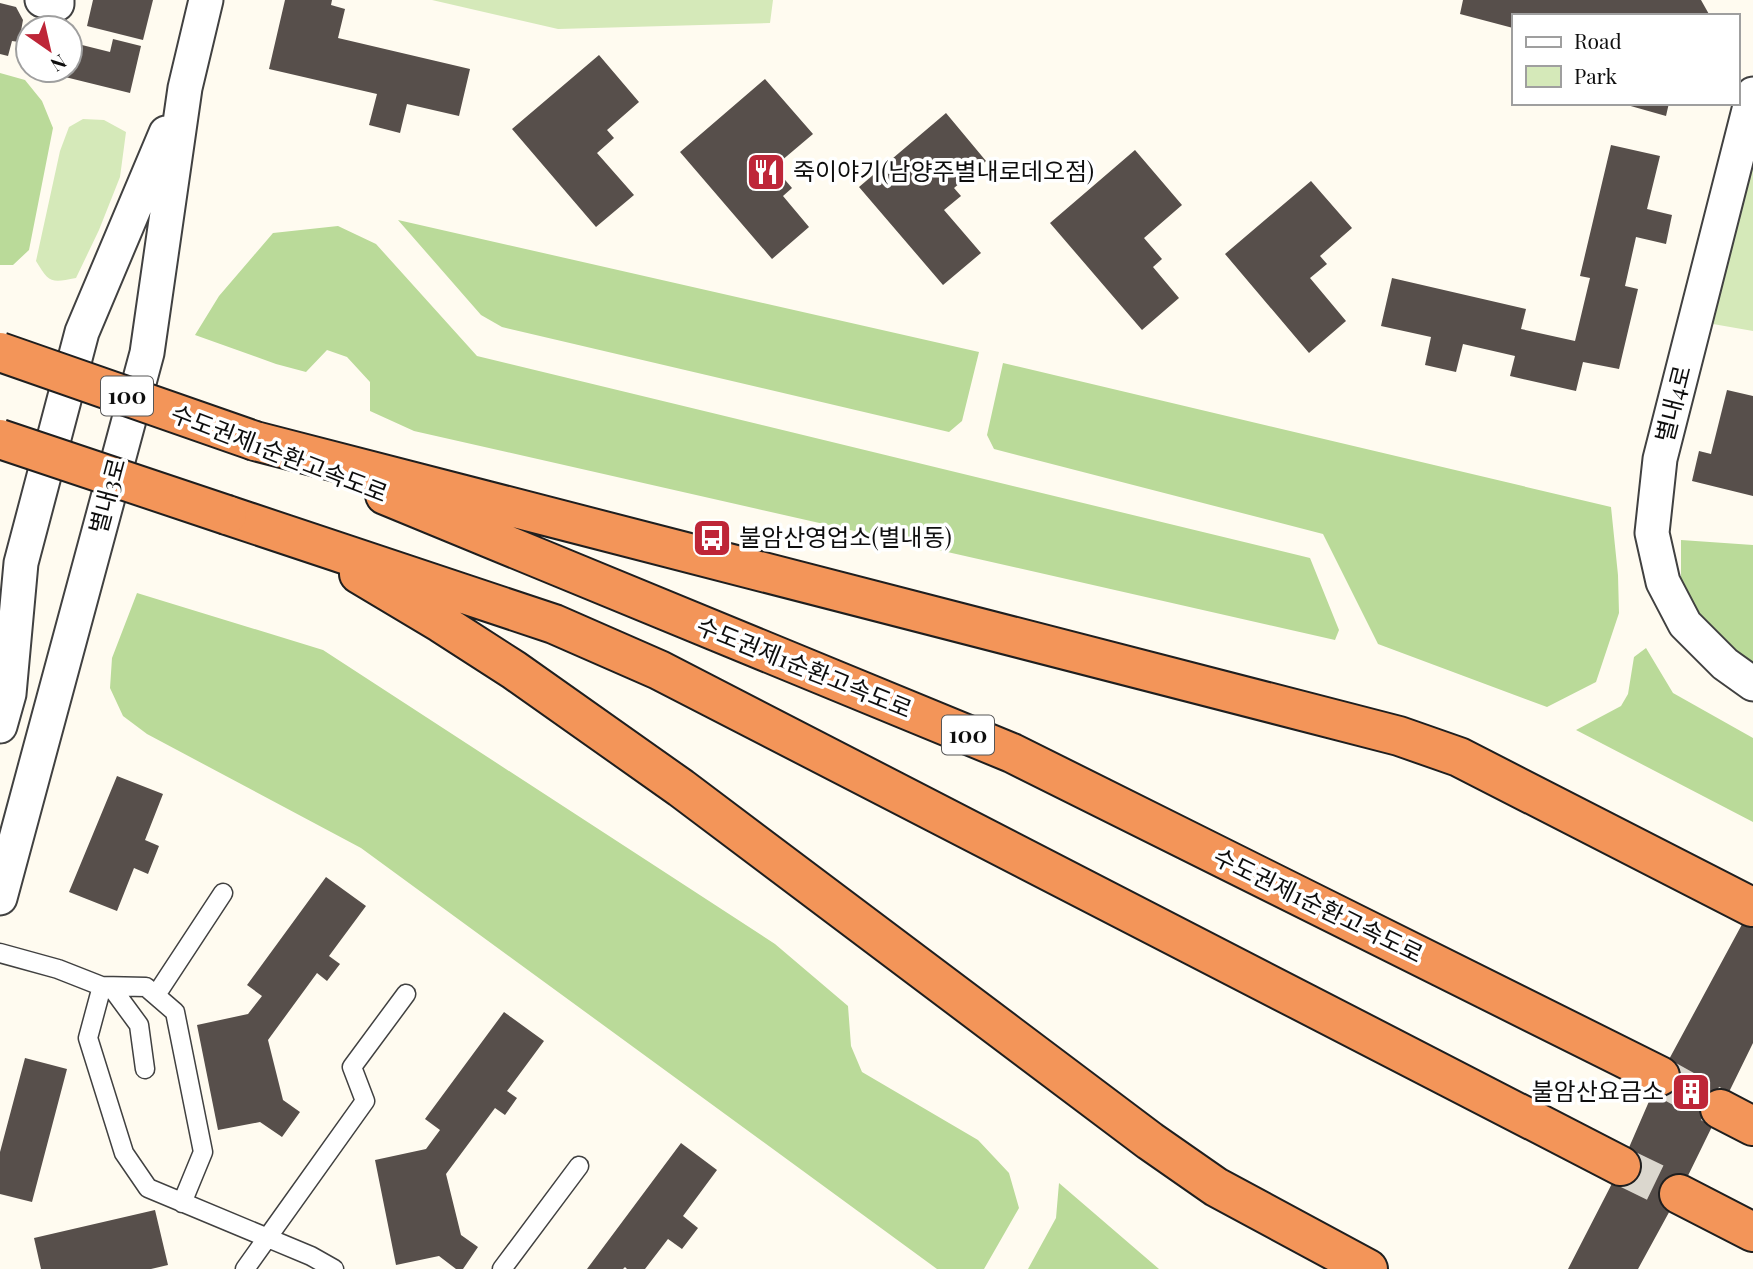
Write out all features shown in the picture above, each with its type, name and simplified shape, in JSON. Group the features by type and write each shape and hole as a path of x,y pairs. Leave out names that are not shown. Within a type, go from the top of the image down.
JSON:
{"highway":[{"name":"수도권제1순환고속도로","path":"0,352 255,441 1012,754 1660,1076"},
{"path":"0,439 554,624 659,670 1621,1166"},
{"path":"255,441 1399,736 1459,757 1752,907"},
{"path":"227,515 357,573 514,670 681,788 1183,1164 1216,1187 1368,1269"},
{"path":"1679,1194 1753,1232"}],"street":[{"path":"42,0 57,4 57,0"},
{"name":"별내3로","path":"0,898 147,353 184,88 206,0"},
{"name":"별내3로","path":"0,726 9,694 20,563 82,332 184,88"},
{"name":"별내4로","path":"1753,94 1660,459 1652,533 1663,582 1685,624 1725,664 1753,684"}],"lane":[{"path":"156,995 223,893"},
{"path":"0,953 58,969 114,991 139,1025 145,1069"},
{"path":"102,986 146,986 175,1012 203,1152 183,1202"},
{"path":"102,986 88,1038 124,1153 148,1188 311,1256 334,1269"},
{"path":"245,1269 365,1101 352,1067 406,994"},
{"path":"502,1269 579,1166"}],"green space":[{"path":"432,0 773,0 770,23 558,29"},
{"path":"0,73 14,77 14,84 28,84 42,101 53,128 29,250 13,265 0,265"},
{"path":"83,119 104,120 126,132 120,177 76,278 56,281 44,274 36,261 60,151 69,127"},
{"path":"1753,158 1753,331 1713,324"},
{"path":"398,220 979,352 962,421 949,432 502,327 481,315"},
{"path":"338,226 376,244 477,356 1310,558 1339,630 1335,640 414,431 370,411 370,382 347,357 327,350 306,372 195,335 219,296 273,233"},
{"path":"1003,363 1611,507 1619,613 1596,682 1547,707 1378,644 1323,534 994,449 987,435"},
{"path":"1681,540 1753,545 1753,670 1681,603"},
{"path":"137,593 323,650 775,944 848,1006 851,1046 862,1072 978,1140 1009,1173 1019,1208 984,1269 937,1269 361,848 147,734 123,716 110,688 112,658"},
{"path":"1646,648 1673,693 1753,738 1753,822 1576,730 1621,706 1628,694 1634,657"},
{"path":"1059,1183 1159,1269 1028,1269 1056,1218"}],"building":[{"path":"93,0 153,0 143,40 87,26"},
{"path":"285,0 332,0 331,5 345,9 338,38 470,69 459,116 407,104 400,133 369,125 377,94 269,69"},
{"path":"1463,0 1701,0 1709,14 1512,14 1512,28 1460,14"},
{"path":"0,3 16,7 20,14 14,14 14,41 8,56 0,54"},
{"path":"113,39 141,46 130,93 84,82 84,46 110,52"},
{"path":"599,55 639,102 607,130 614,138 597,153 634,195 596,227 512,129"},
{"path":"765,79 813,134 774,167 792,188 783,196 809,227 772,259 680,152"},
{"path":"1627,105 1669,105 1666,116"},
{"path":"946,113 986,161 954,188 961,196 944,210 981,253 943,285 859,187"},
{"path":"1611,145 1660,156 1647,209 1672,215 1666,244 1636,237 1625,286 1638,289 1619,369 1583,362 1576,391 1510,376 1515,356 1463,344 1456,372 1425,365 1431,337 1381,326 1392,278 1526,309 1521,329 1575,341 1590,278 1580,276"},
{"path":"1135,150 1182,205 1144,238 1162,259 1153,267 1179,298 1142,330 1050,223"},
{"path":"1311,181 1352,228 1320,256 1327,264 1310,278 1346,321 1309,353 1225,254"},
{"path":"1727,390 1753,396 1753,496 1692,481 1699,451 1711,454"},
{"path":"117,776 163,794 145,840 159,846 148,874 134,868 117,911 69,892"},
{"path":"326,877 366,906 329,956 340,964 327,981 317,973 268,1040 283,1100 300,1112 282,1137 260,1122 218,1130 197,1025 248,1014 262,996 247,985"},
{"name":"불암산요금소","path":"1753,904 1753,1043 1679,1194 1638,1269 1568,1269 1621,1166 1660,1076"},
{"path":"504,1012 544,1041 507,1091 517,1098 505,1115 495,1108 446,1174 461,1235 478,1247 463,1269 456,1269 439,1256 396,1265 375,1160 426,1149 440,1130 425,1119"},
{"path":"25,1058 67,1069 32,1202 0,1194 0,1152"},
{"path":"681,1143 717,1170 683,1216 698,1228 682,1249 668,1239 645,1269 587,1269"},
{"path":"155,1210 168,1265 151,1269 41,1269 34,1238"}],"tunnel":[{"path":"1660,1076 1720,1109"},
{"path":"1621,1166 1679,1194"}],"place":[{"name":"죽이야기(남양주별내로데오점)","path":"766,172"},
{"name":"불암산영업소(별내동)","path":"712,538"},
{"name":"불암산요금소","path":"1691,1092"}]}
